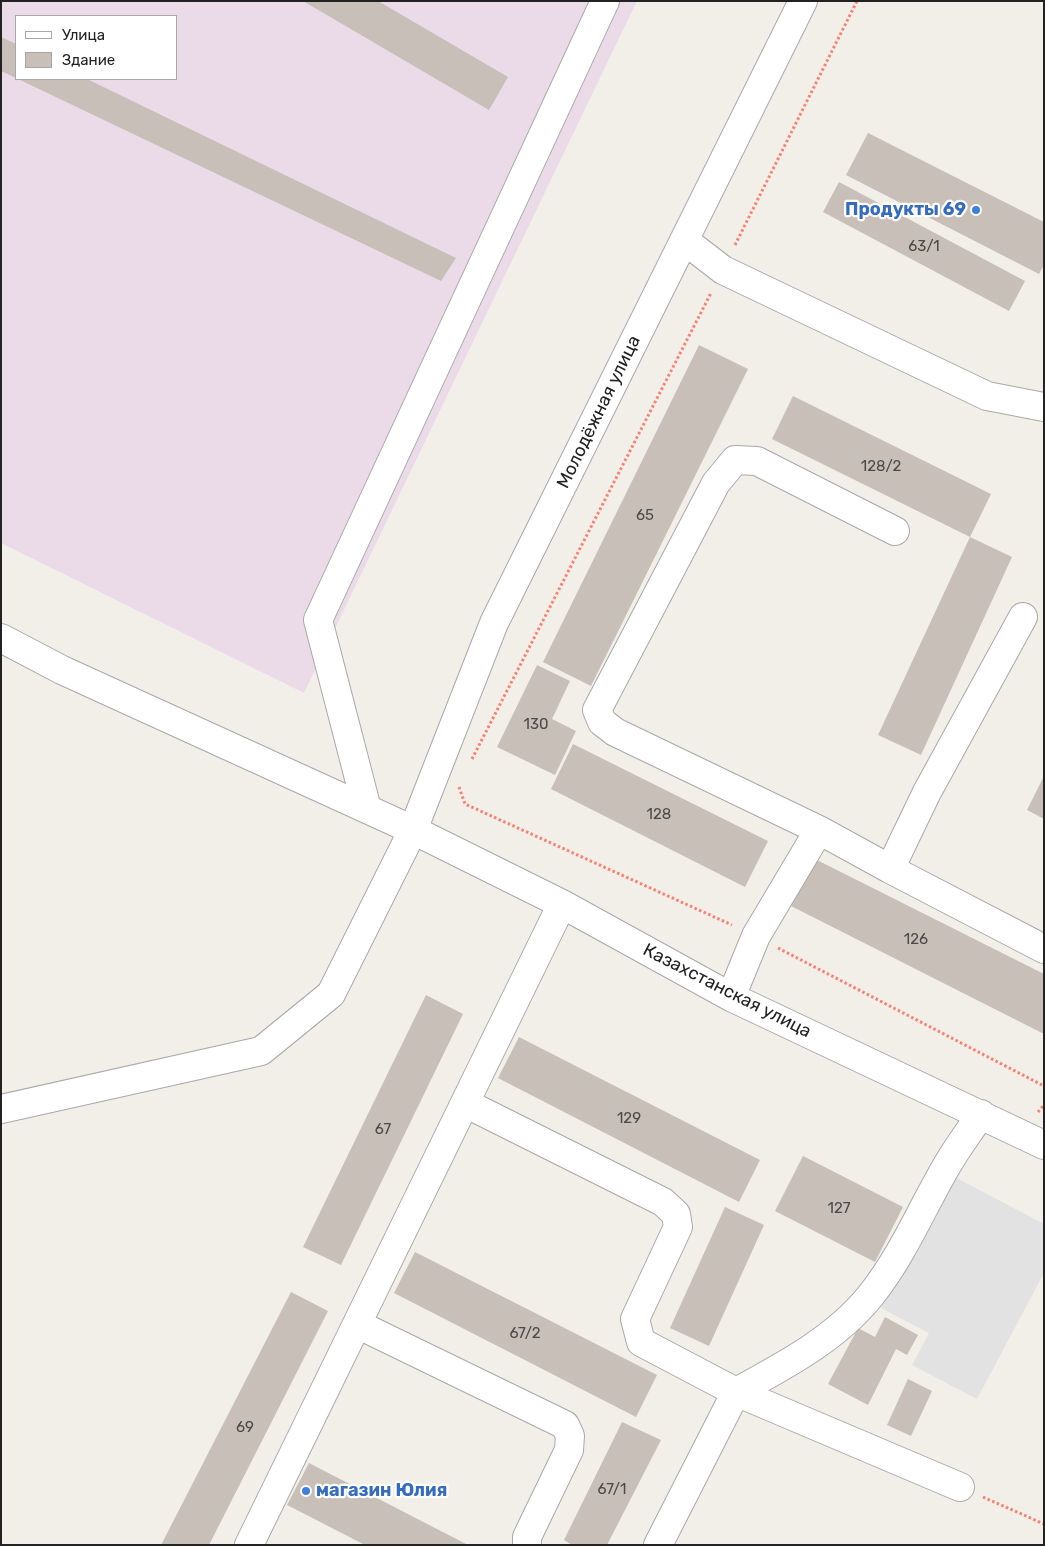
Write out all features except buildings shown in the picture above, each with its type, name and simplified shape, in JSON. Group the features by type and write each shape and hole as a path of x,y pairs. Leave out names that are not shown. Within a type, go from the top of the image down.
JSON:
{"street":[{"path":"367,808 318,620 605,1"},
{"name":"Молодёжная улица","path":"1,1109 261,1051 331,994 413,830 494,623 803,1"},
{"path":"684,240 723,270 988,396 1044,407"},
{"path":"894,532 757,461 734,460 716,483 597,710 602,722 615,732 820,830 890,869 1044,949"},
{"path":"890,869 927,792 1023,617"},
{"name":"Казахстанская улица","path":"1,638 62,670 413,830 562,904 731,997 1044,1145"},
{"path":"731,997 756,936 820,830"},
{"path":"259,1542 357,1324 562,904"},
{"path":"464,1103 663,1202 676,1214 678,1227 635,1319 636,1329 641,1342 736,1392 960,1487"},
{"path":"658,1545 736,1392 779,1369 833,1332 870,1296 893,1264 947,1166 981,1114"},
{"path":"357,1324 565,1426 570,1436 569,1450 527,1536 527,1545"}],"path":[{"path":"723,270 856,1"},
{"path":"960,1487 1044,1524"}],"shaded area":[{"path":"1,1 637,1 304,693 1,543"},
{"path":"951,1175 1044,1224 1044,1273 977,1399 912,1365 929,1333 881,1308"}],"place":[{"name":"Продукты 69","path":"976,210"},
{"name":"магазин Юлия","path":"306,1491"}]}
